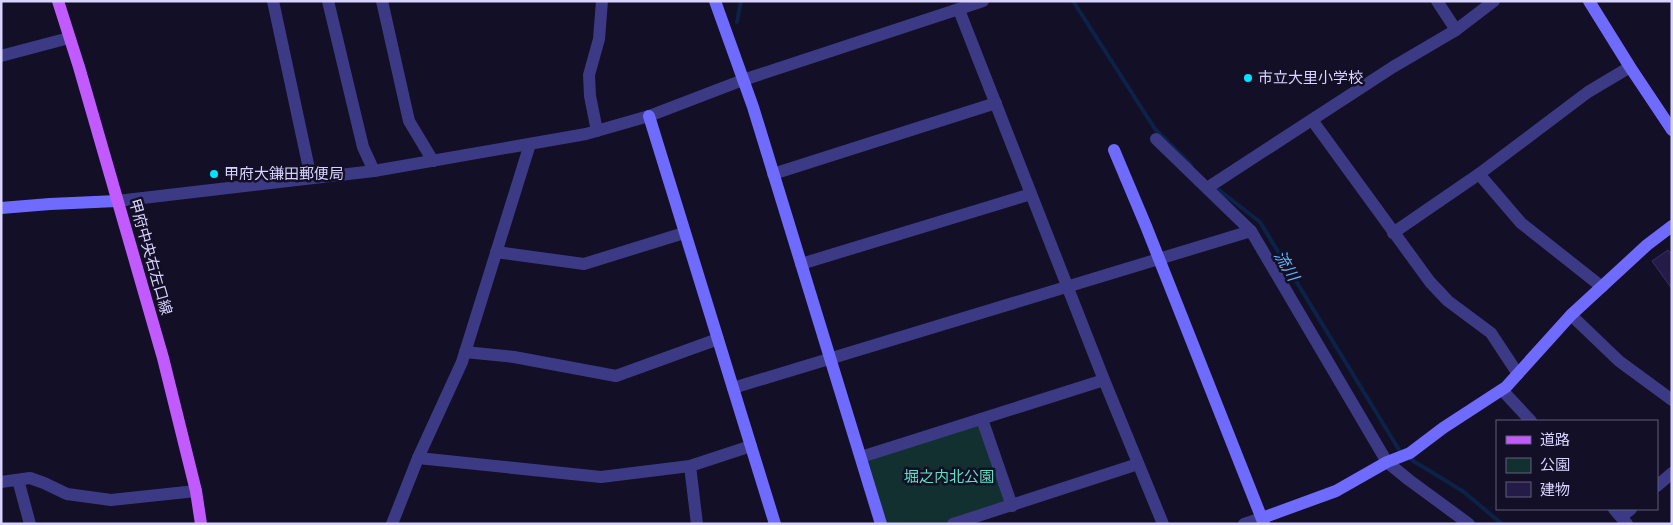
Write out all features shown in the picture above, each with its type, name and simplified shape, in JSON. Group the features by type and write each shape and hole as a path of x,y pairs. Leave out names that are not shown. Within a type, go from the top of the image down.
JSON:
{"main road":[{"name":"甲府中央右左口線","path":"58,1 79,67 163,358 196,491 201,524"}],"street":[{"path":"274,1 311,178"},
{"path":"328,1 363,147 374,170"},
{"path":"382,1 409,121 433,161"},
{"path":"597,131 588,75 599,39 602,1"},
{"path":"715,1 773,174 881,524"},
{"path":"1,208 117,201 374,170 597,131 648,116 743,80 983,1"},
{"path":"1437,1 1456,30"},
{"path":"1210,186 1393,67 1456,30 1494,1"},
{"path":"1589,1 1672,130"},
{"path":"959,10 1162,524"},
{"path":"1,56 69,38"},
{"path":"1393,232 1479,174 1588,92 1630,67"},
{"path":"773,174 996,103"},
{"path":"648,116 775,524"},
{"path":"1312,120 1430,282 1448,300 1491,333 1518,374"},
{"path":"1156,139 1210,186 1251,232 1391,460 1409,480 1469,524"},
{"path":"392,524 418,458 465,352 530,144"},
{"path":"1114,150 1160,259 1263,521"},
{"path":"1479,174 1522,223 1602,287"},
{"path":"801,264 1031,194"},
{"path":"1244,524 1263,521 1336,491 1391,460 1410,453 1443,428 1502,390 1571,315 1646,245 1672,226"},
{"path":"733,388 1251,232"},
{"path":"496,252 584,264 684,233"},
{"path":"1571,315 1619,361 1672,400"},
{"path":"465,352 514,357 616,376 718,339"},
{"path":"861,457 1104,380"},
{"path":"1502,390 1530,420"},
{"path":"982,419 1012,506"},
{"path":"418,458 601,477 690,466 751,446"},
{"path":"953,524 1138,464"},
{"path":"690,466 697,524"},
{"path":"1658,485 1672,472"},
{"path":"1,482 30,478 67,494 111,500 196,491"},
{"path":"18,480 30,524"}],"green space":[{"name":"堀之内北公園","path":"982,419 1012,506 953,524 881,524 861,457"}],"building":[{"path":"1668,250 1672,255 1672,289 1652,261"}],"waterway":[{"path":"737,22 741,1"},
{"name":"流川","path":"1073,1 1155,129 1191,165"},
{"name":"流川","path":"1215,187 1260,222 1401,453"},
{"name":"流川","path":"1407,457 1464,492 1502,524"}],"place":[{"name":"市立大里小学校","path":"1248,78"},
{"name":"甲府大鎌田郵便局","path":"214,174"}]}
